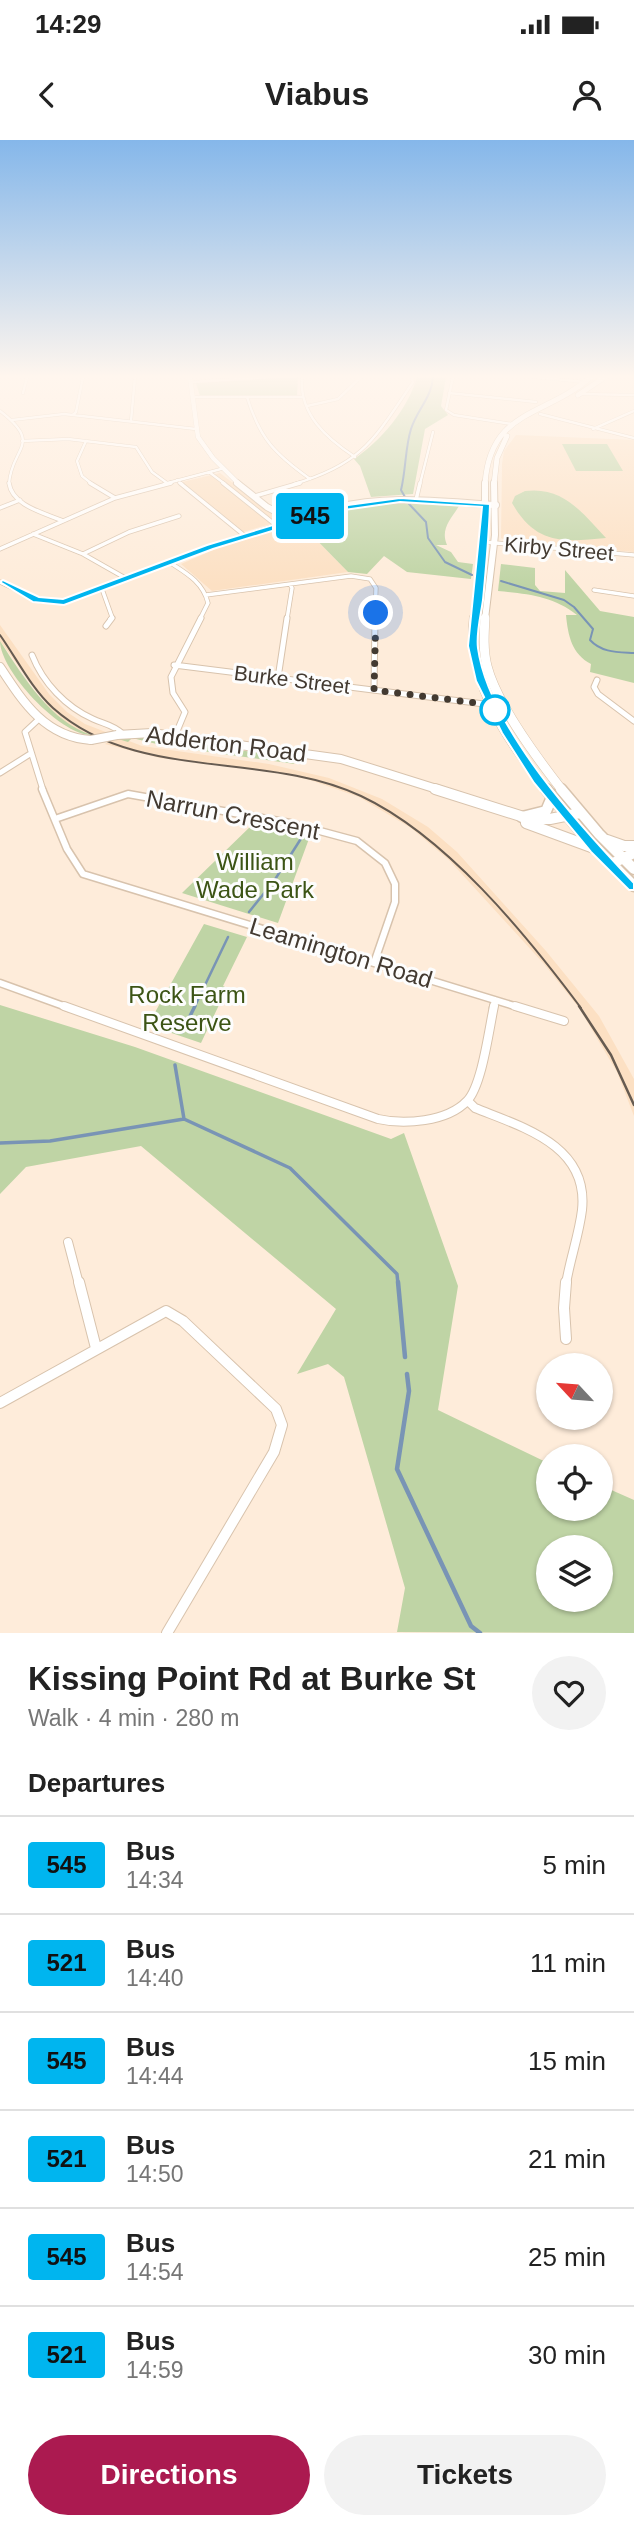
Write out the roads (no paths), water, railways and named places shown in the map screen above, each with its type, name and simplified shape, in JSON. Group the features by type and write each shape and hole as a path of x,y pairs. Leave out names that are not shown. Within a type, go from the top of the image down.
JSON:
{"main road":[{"path":"493,447 490,451 473,646 477,668 492,705 525,760 567,816 634,886"},
{"path":"500,447 496,463 495,543 485,646 490,677 537,757 580,813 634,869"},
{"path":"522,817 546,811 552,797"}],"street":[{"path":"20,447 5,478 8,489 20,500 63,521"},
{"path":"83,447 77,456 78,469 87,481 114,498"},
{"path":"128,447 138,448 152,472 167,483"},
{"path":"204,447 221,469 288,521"},
{"path":"271,447 310,479"},
{"path":"340,447 355,457"},
{"path":"255,496 310,479 355,457 368,447"},
{"path":"416,500 429,447"},
{"path":"0,549 114,498 221,469"},
{"path":"209,472 277,526"},
{"path":"177,480 245,536"},
{"path":"0,508 20,500"},
{"path":"0,582 49,602 64,602 288,521 358,504 416,500 496,505"},
{"path":"83,554 129,532 179,516"},
{"path":"33,534 83,554 127,579"},
{"name":"Kirby Street","path":"484,542 634,555"},
{"path":"169,562 198,583 206,595 205,612 174,665 171,677 172,688 185,712 175,736"},
{"path":"206,595 354,576 373,581 376,588 374,690"},
{"path":"278,678 290,584"},
{"path":"102,589 112,617 106,626"},
{"path":"594,590 634,596"},
{"path":"32,655 35,664 69,705 119,729 120,734"},
{"name":"Burke Street","path":"174,665 492,705"},
{"name":"Adderton Road","path":"0,667 24,704 64,737 92,740 142,732 341,759 522,817 543,820 580,813"},
{"path":"597,680 594,687 598,694 634,721"},
{"name":"Leamington Road","path":"39,719 25,732 30,754 70,858 83,874 564,1021"},
{"path":"0,774 30,754"},
{"name":"Narrun Crescent","path":"55,819 128,794 289,823 357,841 385,863 395,884 395,902 374,963"},
{"name":"Adderton Road","path":"477,803 596,849"},
{"path":"600,836 618,845 634,846"},
{"path":"611,864 634,853"},
{"path":"0,983 394,1124 424,1122 468,1101 481,1071 495,1000"},
{"path":"468,1101 475,1108 544,1137 566,1158 579,1179 584,1204 563,1303 566,1339"},
{"path":"68,1242 96,1348"},
{"path":"0,1403 160,1312 172,1312 270,1402 280,1417 281,1433 274,1452 167,1633"}],"waterway":[{"path":"405,497 401,490 408,447"},
{"path":"409,504 426,522 428,538 445,562 472,575"},
{"path":"501,581 564,600 574,607 593,629 590,640 595,644 610,651 634,653"},
{"path":"249,912 274,881 302,837"},
{"path":"194,1008 228,937"},
{"path":"182,1032 194,1008"},
{"path":"175,1065 184,1119"},
{"path":"0,1143 50,1141 184,1119"},
{"path":"184,1119 290,1168 397,1274 398,1284"},
{"path":"398,1282 405,1357"},
{"path":"407,1374 409,1391 397,1469 471,1626 480,1633"}],"tram line":[{"path":"0,635 45,700 86,731 123,747 162,757 284,773 323,782 361,796 393,814 423,835 482,889 535,949 581,1008"},
{"path":"579,1006 611,1055 634,1105"}],"park label":[{"name":"William Wade Park","path":"255,876"},
{"name":"Rock Farm Reserve","path":"187,1009"}]}
